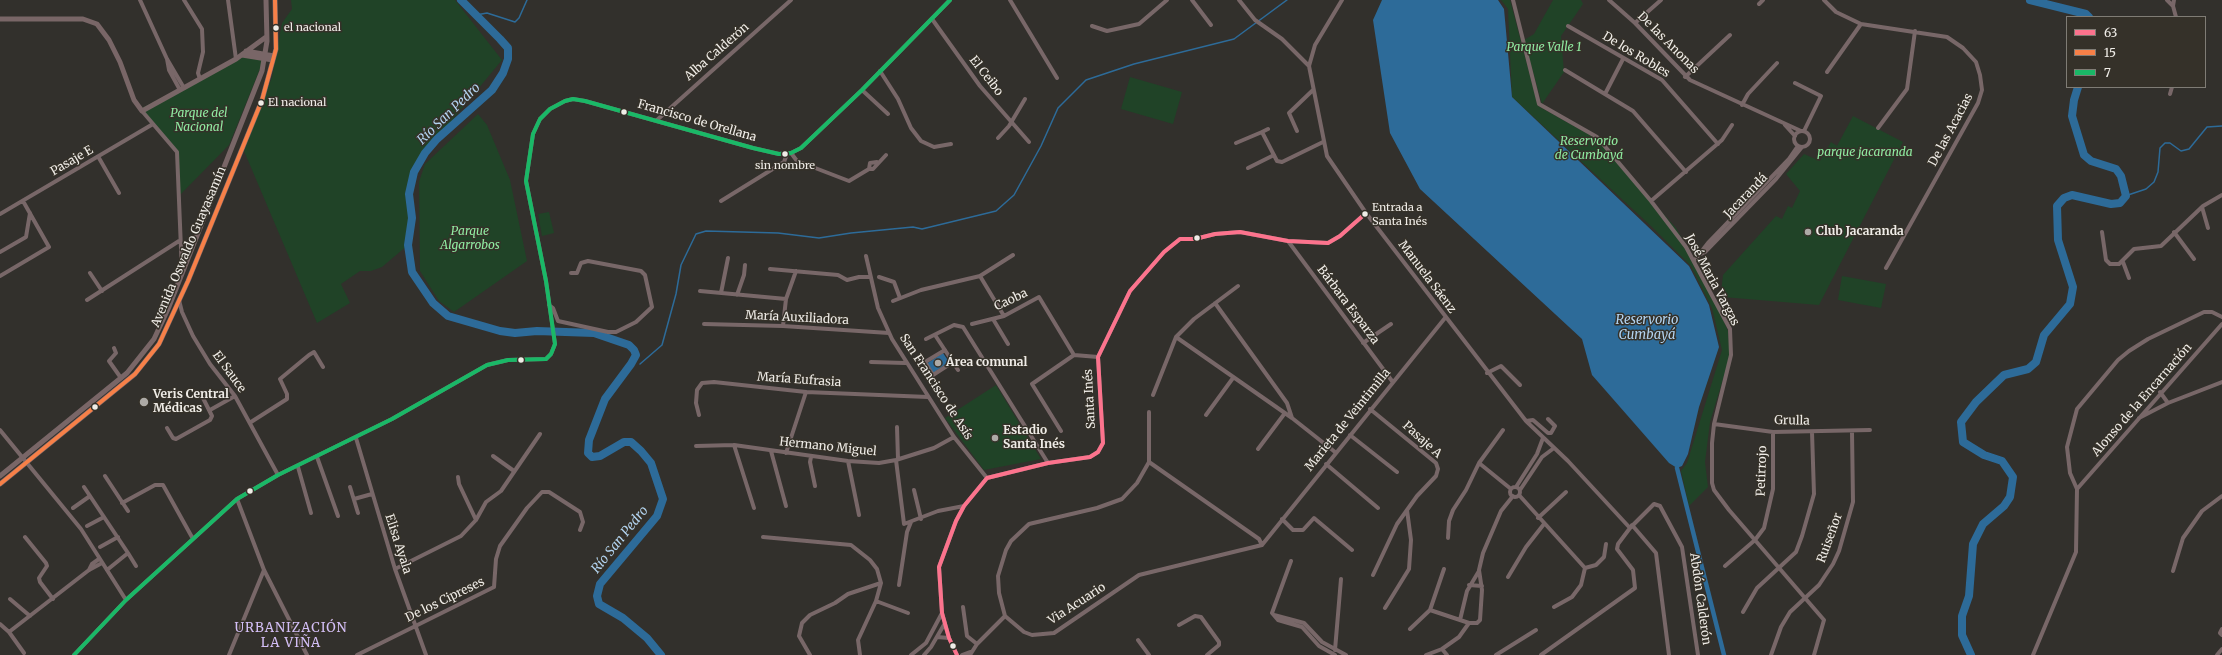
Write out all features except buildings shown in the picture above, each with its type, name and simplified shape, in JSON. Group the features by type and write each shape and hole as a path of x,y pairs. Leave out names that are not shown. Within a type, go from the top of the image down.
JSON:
{"main road":[{"name":"Avenida Oswaldo Guayasamín","path":"0,476 121,378 140,358 154,339 182,274 253,96 265,56 266,0"},
{"name":"Avenida Oswaldo Guayasamín","path":"0,484 135,374 159,344 179,300 262,100 274,58 277,36 275,0"},
{"path":"0,19 83,19 97,24 109,40 134,100 142,111 236,59 266,37"},
{"path":"244,53 274,58"}],"street":[{"path":"140,0 182,89"},
{"path":"184,0 202,29 203,52 198,73 200,79"},
{"path":"228,0 236,59"},
{"name":"Alba Calderón","path":"657,120 791,0"},
{"path":"721,201 784,162 789,154 801,148 862,90 950,0"},
{"path":"1010,0 1057,78"},
{"path":"1092,26 1107,31 1139,24 1167,0"},
{"path":"1192,0 1211,25"},
{"path":"1239,0 1255,20 1282,39 1309,66"},
{"name":"Manuela Sáenz","path":"1342,0 1315,45 1309,66 1327,156 1366,213 1487,373 1526,421 1656,553 1669,655"},
{"name":"José Maria Vargas","path":"1512,0 1540,104 1597,138 1651,201 1686,247 1730,329 1731,355 1714,424 1710,462 1714,490 1824,620 1814,655"},
{"name":"De las Anonas","path":"1609,0 1635,23 1685,77 1700,86 1803,131"},
{"path":"1635,23 1661,0"},
{"path":"1759,4 1763,0"},
{"name":"De las Acacias","path":"1824,0 1836,12 1861,24 1947,37 1963,48 1976,62 1980,75 1982,90 1978,103 1886,268"},
{"path":"2167,0 2173,6"},
{"path":"2174,0 2173,6 2176,16"},
{"name":"El Ceibo","path":"932,19 980,86 1029,142"},
{"path":"1827,72 1861,24"},
{"name":"De los Robles","path":"1568,26 1665,82 1718,144"},
{"path":"1878,128 1907,89 1915,31"},
{"path":"1685,77 1730,35"},
{"path":"1605,94 1624,59"},
{"path":"1742,105 1752,90 1777,63"},
{"path":"1565,70 1633,111 1686,172"},
{"path":"880,71 898,98 911,128 921,141 934,146 951,144"},
{"path":"1795,83 1820,96 1803,131 1795,136"},
{"path":"2170,94 2172,88"},
{"path":"862,90 888,114"},
{"path":"1298,132 1290,113 1313,90"},
{"name":"Francisco de Orellana","path":"356,438 487,365 508,360 546,359 551,354 554,340 549,304 542,256 526,181 533,134 540,119 557,104 573,99 657,120 753,148 789,154"},
{"path":"998,138 1011,122 1025,99"},
{"path":"142,111 177,152 179,241 182,274"},
{"path":"1784,123 1795,136 1795,142 1800,147 1810,142 1809,135 1803,131"},
{"name":"Pasaje E","path":"0,214 99,158 153,124"},
{"path":"1651,201 1718,144 1732,125"},
{"path":"1236,143 1268,129"},
{"path":"1262,132 1277,161 1282,162 1323,142"},
{"name":"Jacarandá","path":"1694,261 1700,254 1705,252 1740,212 1776,179 1800,147"},
{"path":"789,154 797,161 848,181 869,169 873,169 886,155"},
{"path":"1248,168 1274,155"},
{"path":"99,158 119,193"},
{"path":"2102,232 2106,260 2112,264 2123,262 2134,249 2161,246 2202,207 2222,195"},
{"path":"0,276 50,246 23,201"},
{"path":"2202,207 2208,228"},
{"path":"0,252 26,237 30,213"},
{"name":"Santa Inés","path":"987,478 1048,463 1090,457 1098,452 1103,443 1098,357 1130,292 1164,252 1180,239 1195,239 1215,234 1240,232 1288,241 1328,243 1340,236 1366,213"},
{"path":"2174,232 2194,259"},
{"path":"87,300 179,241"},
{"name":"Bárbara Esparza","path":"1288,241 1392,381"},
{"path":"893,301 921,290 980,276 1013,255"},
{"name":"San Francisco de Asís","path":"866,256 878,308 905,363 954,436 987,478"},
{"path":"721,293 728,258"},
{"path":"549,304 553,308 558,321 608,332 616,332 636,322 652,307 645,275 642,270 588,261 581,263 577,273 571,273"},
{"path":"2123,262 2129,278"},
{"path":"737,295 744,275 745,266"},
{"path":"770,269 838,275 847,280 859,277 870,277"},
{"path":"783,326 786,299 796,271"},
{"path":"90,273 102,291"},
{"path":"980,276 1004,316"},
{"path":"879,278 894,282 900,298"},
{"path":"1153,395 1176,337 1194,319 1238,286"},
{"path":"700,291 786,299"},
{"name":"Caoba","path":"972,324 1004,316 1039,297 1074,355"},
{"name":"El Sauce","path":"179,300 182,312 193,336 210,364 235,396 251,422 278,475"},
{"path":"1215,303 1287,404 1292,418"},
{"path":"2033,655 2076,552 2077,489 2070,473 2067,447 2074,416 2081,403 2118,360 2148,339 2204,312 2212,312 2222,317"},
{"name":"Marieta de Veintimilla","path":"1262,545 1392,381 1445,318"},
{"path":"993,319 1008,344"},
{"name":"María Auxiliadora","path":"704,324 783,326 889,333"},
{"path":"1363,343 1391,324"},
{"name":"Alonso de la Encarnación","path":"2077,489 2160,392 2222,324"},
{"path":"926,339 954,325 963,327 1048,463"},
{"path":"935,335 958,370"},
{"path":"1176,337 1292,418 1335,452"},
{"path":"114,348 116,353 109,361 121,378"},
{"path":"945,350 925,362 933,375 953,362"},
{"path":"251,422 287,399 287,394 280,379 309,355 314,352 323,368"},
{"path":"1061,431 1032,384 1074,355 1098,357"},
{"path":"871,362 905,363"},
{"path":"1487,373 1501,366 1520,386"},
{"path":"1206,415 1233,378"},
{"name":"María Eufrasia","path":"699,415 696,394 702,383 714,382 806,392 928,397"},
{"path":"2137,419 2168,403 2222,382"},
{"path":"786,453 806,392"},
{"path":"2160,392 2168,403"},
{"path":"210,410 235,396"},
{"path":"167,428 173,438 176,439 210,420 212,416 203,398"},
{"name":"Pasaje A","path":"1370,409 1436,463 1438,469 1436,476 1407,509 1397,524 1373,575"},
{"path":"962,655 970,654 977,644 1005,616 999,593 999,572 1006,550 1029,524 1097,508 1122,499 1137,483 1149,462 1149,412"},
{"path":"1258,448 1285,413"},
{"path":"1526,421 1533,420 1548,433 1551,433 1555,426 1548,419"},
{"name":"Grulla","path":"1714,424 1773,432 1852,432 1870,430"},
{"path":"897,427 897,460 904,524 945,510 964,506"},
{"path":"0,430 81,529 126,600"},
{"path":"1448,538 1449,521 1453,510 1466,490 1479,463 1503,430"},
{"name":"Petirrojo","path":"1725,566 1755,540 1764,528 1773,493 1773,432"},
{"path":"1743,612 1758,588 1796,552 1812,505 1814,489 1812,432"},
{"name":"Ruiseñor","path":"1771,655 1784,621 1796,605 1819,585 1833,564 1849,516 1853,491 1852,432"},
{"path":"395,569 461,536 476,520 486,502 501,491 540,434"},
{"path":"1350,434 1397,472"},
{"name":"Hermano Miguel","path":"696,446 734,445 811,457 879,463 897,460 934,448 954,436"},
{"path":"74,655 126,600 237,499 278,475 298,467 356,438"},
{"name":"Elisa Ayala","path":"356,438 395,569 426,655"},
{"path":"1511,489 1516,487 1537,454 1542,438"},
{"path":"734,445 754,508"},
{"path":"1519,495 1520,490 1542,457 1554,448"},
{"path":"771,451 786,506"},
{"path":"493,456 514,471"},
{"path":"317,457 338,516"},
{"path":"811,457 810,462 814,486"},
{"path":"848,461 859,514"},
{"path":"1149,462 1259,539 1262,545"},
{"path":"1479,463 1511,489 1510,493 1513,496"},
{"path":"1326,464 1378,508"},
{"path":"298,467 311,513"},
{"path":"105,476 128,511"},
{"path":"458,477 459,484 476,520"},
{"path":"958,655 949,638 942,613 939,567 948,541 964,506 987,478"},
{"path":"122,503 155,485 163,485 193,539"},
{"path":"84,487 118,536 136,566"},
{"path":"350,487 358,513"},
{"path":"1516,487 1520,490"},
{"path":"914,490 921,519"},
{"name":"De los Cipreses","path":"357,655 494,587 496,559 500,546 527,508 542,492 549,492 580,512 583,522 580,530"},
{"path":"1538,518 1566,492"},
{"path":"354,499 372,494"},
{"path":"1430,610 1469,623 1477,623 1480,620 1482,586 1480,570 1488,538 1501,511 1513,496 1519,495"},
{"path":"1519,495 1538,518 1585,568"},
{"path":"73,508 90,496"},
{"path":"2173,572 2183,538 2202,511 2222,496"},
{"path":"237,499 264,570 307,655"},
{"name":"Abdón Calderón","path":"1632,527 1651,505 1658,504 1682,547 1698,655"},
{"path":"1385,608 1409,569 1411,540 1407,509"},
{"path":"87,526 104,517"},
{"path":"1282,519 1293,530 1303,530 1314,518 1352,550"},
{"path":"899,585 907,532 911,522"},
{"path":"1508,577 1526,547 1544,524"},
{"path":"1540,655 1635,588 1633,570 1616,549 1618,544 1632,527"},
{"path":"100,547 118,536"},
{"path":"763,537 851,545 862,553 877,569 881,583 876,601 858,640 860,655"},
{"path":"25,538 46,563 47,566 39,578 40,582 53,599"},
{"path":"1585,568 1596,565 1604,557 1606,544"},
{"name":"Via Acuario","path":"1005,616 1024,632 1032,635 1054,633 1139,575 1262,545"},
{"path":"107,570 128,553"},
{"path":"89,570 92,564 99,559"},
{"path":"1291,560 1272,611 1278,620 1302,627 1319,646 1335,655"},
{"path":"9,632 89,570 102,564"},
{"path":"1554,606 1572,597 1581,585 1585,568"},
{"path":"1410,629 1430,610 1444,569"},
{"path":"229,655 264,570"},
{"path":"1460,620 1469,585 1480,570"},
{"path":"1335,650 1341,579"},
{"path":"810,655 799,636 802,623 810,615 835,603 848,594 881,583"},
{"path":"1469,585 1482,586"},
{"path":"10,599 30,616"},
{"path":"876,601 908,613"},
{"path":"963,607 966,636 977,644"},
{"path":"911,655 926,643 942,613"},
{"path":"1274,615 1304,623 1322,642 1346,655"},
{"path":"1179,625 1195,616 1201,618 1219,642 1207,655"},
{"path":"919,648 924,655 936,639 945,623"},
{"path":"1426,655 1442,649 1459,637 1469,623"},
{"path":"0,624 9,632 24,653"},
{"path":"936,624 942,629"},
{"path":"2222,629 2220,633 2222,635"},
{"path":"1496,655 1536,630"},
{"path":"930,636 936,639 949,638"},
{"path":"1138,640 1149,655"},
{"path":"1442,649 1447,655"},
{"path":"2217,655 2222,649"}],"green space":[{"path":"291,0 455,0 502,60 425,153 414,172 409,194 412,218 408,245 382,267 371,271 360,271 341,284 350,303 317,323 244,151 272,77 282,23 292,9"},
{"name":"Reservorio de Cumbayá","path":"1501,0 1510,0 1538,106 1597,139 1676,228 1702,273 1728,331 1730,356 1710,422 1705,462 1708,487 1689,506 1681,471 1687,463 1722,350 1712,308 1691,266 1652,227 1512,97 1508,9"},
{"name":"Parque Valle 1","path":"1553,0 1581,0 1583,4 1561,36 1564,72 1542,104 1524,40 1534,34"},
{"name":"Parque del Nacional","path":"242,55 264,59 229,145 179,196 177,151 140,109"},
{"path":"1130,77 1182,92 1173,124 1121,109"},
{"name":"Parque Algarrobos","path":"478,114 487,125 510,180 527,261 454,312 439,301 420,271 419,182 425,164"},
{"name":"Club Jacaranda","path":"1853,116 1903,142 1819,305 1723,297 1721,292 1723,275 1776,216 1782,219 1788,206 1792,208 1800,191 1786,174 1804,154 1820,161 1831,142 1837,146"},
{"path":"549,212 554,233 542,236 538,214"},
{"path":"1842,276 1886,284 1881,308 1838,300"},
{"name":"Estadio Santa Inés","path":"996,385 1041,459 984,470 945,418"}],"water":[{"name":"Reservorio Cumbayá","path":"1382,0 1498,0 1504,9 1512,97 1689,266 1709,305 1719,347 1699,407 1688,454 1682,466 1677,468 1669,463 1592,375 1582,339 1420,189 1390,133 1373,20"},
{"name":"Área comunal","path":"943,353 949,362 933,373 926,364"}],"waterway":[{"name":"Río San Pedro","path":"461,0 508,48 508,59 503,73 492,90 437,139 425,153 414,172 409,194 412,218 408,245 412,272 433,303 448,316 500,331 515,333 537,331 594,333 629,345 634,350 636,355 631,364 605,399 589,440 588,453 592,457 600,456 624,442 631,442 651,463 663,499 657,516 600,584 597,596 599,604 623,618 647,638 661,655"},
{"path":"476,15 487,13 515,22 519,18 527,0"},
{"path":"640,364 662,345 676,294 681,265 696,234 706,231 778,233 819,238 851,233 913,227 922,229 996,211 1014,195 1041,146 1058,108 1086,80 1134,64 1234,39 1287,0"},
{"path":"2030,0 2086,14 2088,16"},
{"path":"1971,655 1962,635 1962,616 1969,596 1973,544 1983,524 2004,506 2010,497 2013,477 2002,461 1984,455 1963,442 1961,422 1976,402 2004,375 2028,369 2036,362 2044,335 2070,304 2073,287 2058,240 2057,206 2064,198 2072,195 2111,204 2120,203 2126,196 2121,176 2116,169 2091,161 2084,155 2072,116 2074,100 2078,88"},
{"path":"2122,197 2146,189 2154,182 2158,172 2160,148 2165,143 2170,143 2181,151 2189,149 2207,127 2222,126"},
{"path":"1677,468 1724,655"}],"transit line":[{"name":"15","path":"0,484 135,374 159,344 188,281 262,100 276,49 275,0"},
{"name":"7","path":"74,655 126,600 237,499 278,475 392,419 487,365 508,360 546,359 551,354 555,344 546,281 526,181 533,134 540,119 550,109 565,101 573,99 585,101 753,148 779,154 791,153 801,148 862,90 950,0"},
{"name":"63","path":"957,655 949,638 942,613 939,567 956,521 964,506 987,478 1048,463 1090,457 1098,452 1103,443 1098,357 1130,291 1164,252 1180,239 1195,239 1215,234 1240,232 1288,241 1328,243 1340,236 1366,213"}],"place":[{"name":"el nacional","path":"276,28"},
{"name":"El nacional","path":"261,103"},
{"name":"sin nombre","path":"785,154"},
{"name":"Entrada a Santa Inés","path":"1365,214"},
{"name":"Club Jacaranda","path":"1808,232"},
{"name":"Área comunal","path":"938,363"},
{"name":"Veris Central Médicas","path":"144,402"},
{"name":"Estadio Santa Inés","path":"995,438"}],"district":[{"name":"URBANIZACIÓN LA VIÑA","path":"291,636"}],"park label":[{"name":"parque jacaranda","path":"1865,153"}]}
